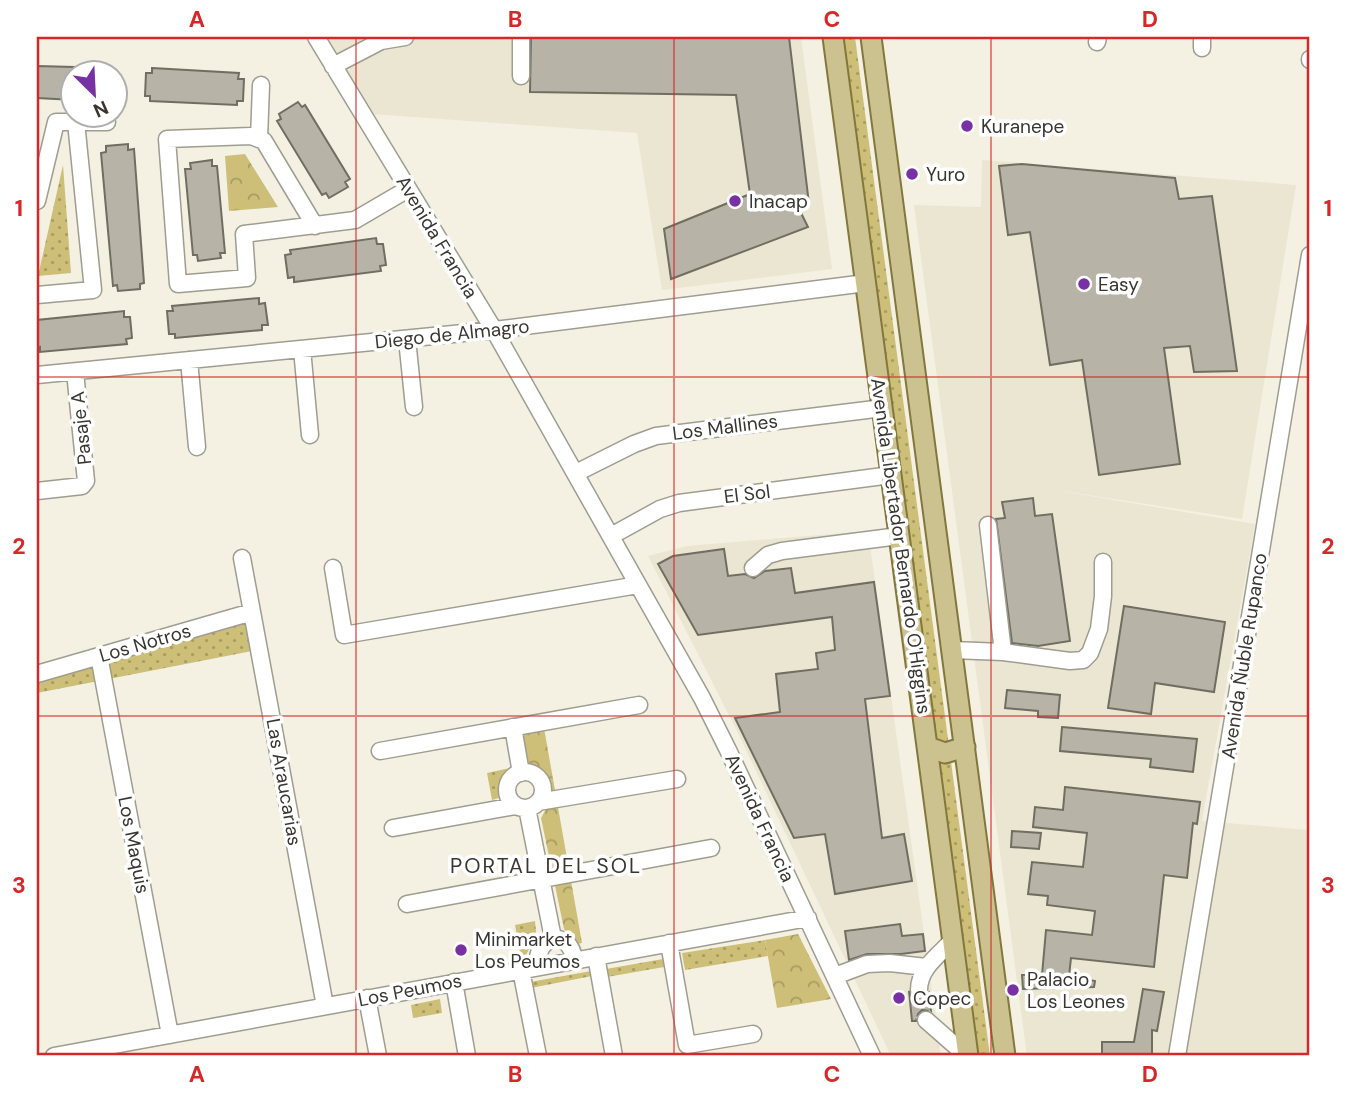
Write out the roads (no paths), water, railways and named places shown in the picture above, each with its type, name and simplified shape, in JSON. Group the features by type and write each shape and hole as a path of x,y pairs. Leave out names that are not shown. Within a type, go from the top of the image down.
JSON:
{"main road":[{"name":"Avenida Libertador Bernardo O'Higgins","path":"833,37 967,1056"},
{"name":"Avenida Libertador Bernardo O'Higgins","path":"871,37 1005,1056"},
{"path":"928,747 945,753 965,747"}],"street":[{"name":"Avenida Francia","path":"316,37 494,330 729,750 872,1056"},
{"path":"333,66 381,41 405,37"},
{"path":"521,37 521,76"},
{"path":"259,139 261,85"},
{"path":"37,201 56,122 60,122"},
{"path":"37,295 93,290 77,130"},
{"path":"315,226 264,141 251,136 167,139 178,285 247,278 244,234 315,226 355,220 408,189"},
{"name":"Avenida Ñuble Rupanco","path":"1177,1056 1310,256"},
{"name":"Diego de Almagro","path":"37,376 494,330 866,283"},
{"path":"407,339 414,407"},
{"path":"302,349 310,435"},
{"path":"189,360 197,447"},
{"name":"Pasaje A","path":"37,491 85,484 75,372"},
{"name":"Los Mallines","path":"576,473 656,436 883,408"},
{"name":"El Sol","path":"611,536 660,509 679,503 891,475"},
{"path":"988,525 1003,652"},
{"path":"753,568 768,555 782,551 899,536"},
{"name":"Las Araucarias","path":"242,558 325,1006"},
{"path":"952,650 1003,652 1070,662 1083,660 1090,653 1099,629 1103,562"},
{"path":"333,568 344,635 638,585"},
{"name":"Los Notros","path":"37,674 252,612"},
{"name":"Los Maquis","path":"99,656 170,1035"},
{"path":"380,751 639,705"},
{"path":"513,727 521,773"},
{"path":"521,773 532,774 541,781 543,792 527,806 508,798 507,787 512,778 521,773"},
{"path":"393,828 677,779"},
{"path":"527,806 553,938"},
{"path":"407,904 710,848"},
{"name":"Los Peumos","path":"54,1056 807,918"},
{"path":"538,967 539,950 545,942 553,938 562,939 568,945 574,960"},
{"path":"919,990 921,976 926,967 953,940"},
{"path":"669,943 687,1045 753,1034"},
{"path":"596,956 614,1056"},
{"path":"835,976 867,964 926,967"},
{"path":"521,970 538,1056"},
{"path":"454,982 467,1056"},
{"path":"367,998 378,1056"},
{"path":"926,1020 967,1056"}],"tunnel":[{"path":"919,990 921,1010 926,1020"}],"place":[{"name":"Kuranepe","path":"967,126"},
{"name":"Yuro","path":"912,174"},
{"name":"Inacap","path":"735,201"},
{"name":"Easy","path":"1084,284"},
{"name":"Minimarket Los Peumos","path":"461,950"},
{"name":"Palacio Los Leones","path":"1013,990"},
{"name":"Copec","path":"899,998"}],"district":[{"name":"PORTAL DEL SOL","path":"546,866"}]}
